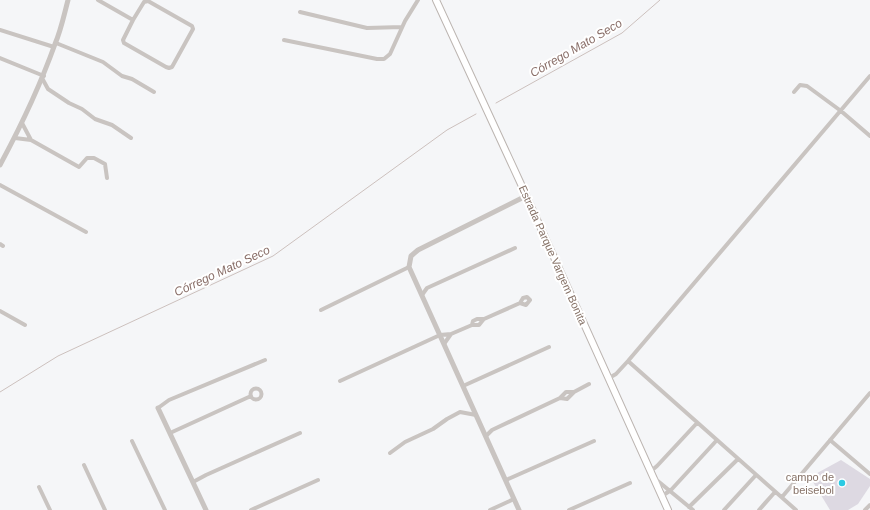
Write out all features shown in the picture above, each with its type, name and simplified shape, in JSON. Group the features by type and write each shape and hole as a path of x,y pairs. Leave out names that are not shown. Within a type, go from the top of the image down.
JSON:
{"main road":[{"name":"Estrada Parque Vargem Bonita","path":"436,0 668,510"}],"street":[{"path":"0,165 2,156 15,138 43,77 55,45 68,0"},
{"path":"98,0 133,20"},
{"path":"284,40 382,60 387,58 390,54 402,27 418,0"},
{"path":"147,1 192,26 193,29 172,67 166,67 124,42 123,40 133,20 144,2 147,1"},
{"path":"300,12 367,28 402,27"},
{"path":"0,30 55,45 103,62 122,76 132,79 154,92"},
{"path":"0,58 43,77 48,89"},
{"path":"609,378 616,374 628,361 870,76"},
{"path":"794,92 800,85 807,86 870,136"},
{"path":"38,88 48,89 69,104 78,107 95,119 112,125 131,138"},
{"path":"22,122 32,140"},
{"path":"15,138 32,140 79,167 87,158 94,158 105,164 108,178"},
{"path":"0,185 86,232"},
{"path":"519,510 409,267 411,256 418,250 526,196"},
{"path":"422,295 427,288 515,248"},
{"path":"321,310 409,267"},
{"path":"418,287 427,288"},
{"path":"340,381 440,335 451,334 472,325 475,320 483,320 520,303"},
{"path":"0,310 26,325"},
{"path":"444,344 451,334"},
{"path":"463,386 549,347"},
{"path":"206,510 158,408 169,400 265,360"},
{"path":"628,361 794,509"},
{"path":"486,436 492,430 560,398 567,399 574,392 589,384"},
{"path":"782,497 870,393"},
{"path":"170,433 251,396"},
{"path":"466,412 472,405"},
{"path":"390,453 405,442 433,429 460,412 476,415"},
{"path":"698,423 657,466 652,474 691,508 738,459"},
{"path":"483,430 492,430"},
{"path":"193,482 206,474 300,433"},
{"path":"662,496 671,490 717,440"},
{"path":"830,440 870,474"},
{"path":"132,441 165,510"},
{"path":"506,480 594,441"},
{"path":"84,465 105,510"},
{"path":"724,510 756,475"},
{"path":"251,510 318,480"},
{"path":"569,510 630,483"},
{"path":"39,487 50,510"},
{"path":"759,510 775,492"},
{"path":"490,510 514,499"},
{"path":"865,510 870,504"}],"shaded area":[{"name":"campo de beisebol","path":"841,460 870,479 870,486 858,504 848,510 830,510 810,477"}],"waterway":[{"name":"Córrego Mato Seco","path":"496,103 622,33 660,0"},
{"name":"Córrego Mato Seco","path":"0,392 58,356 273,256 447,130 476,114"}],"place":[{"name":"campo de beisebol","path":"842,483"}]}
